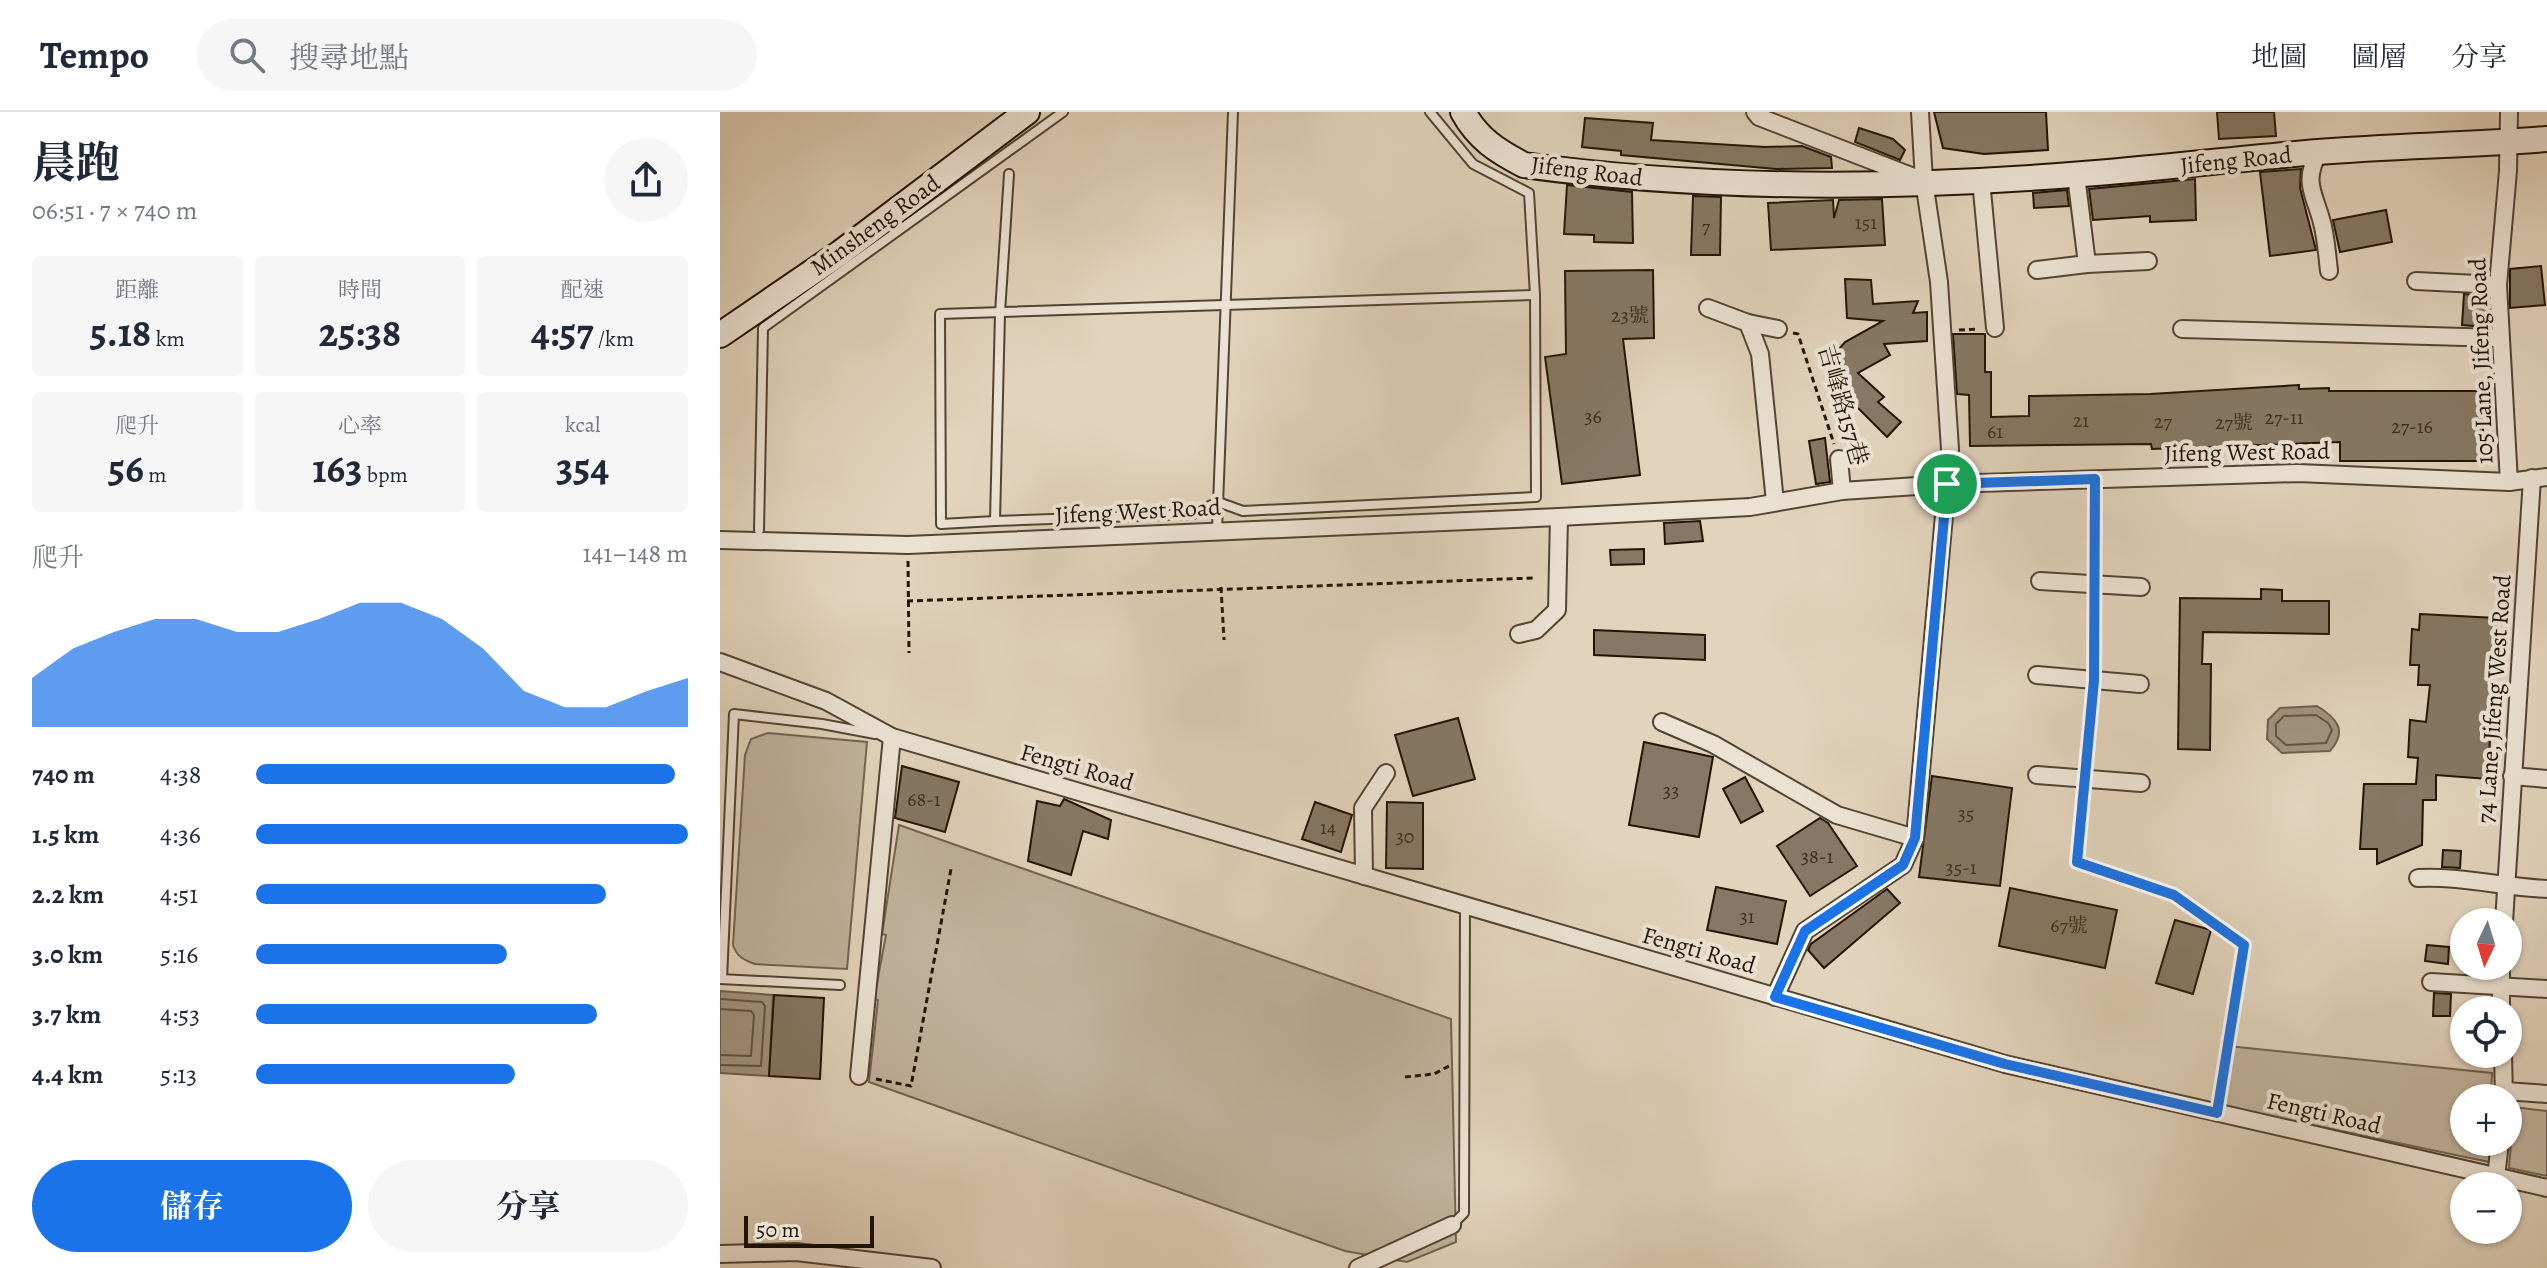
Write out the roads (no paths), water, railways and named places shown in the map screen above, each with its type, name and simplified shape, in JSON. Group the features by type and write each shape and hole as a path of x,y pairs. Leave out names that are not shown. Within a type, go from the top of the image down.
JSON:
{"street":[{"name":"Minsheng Road","path":"720,335 840,253 1027,112"},
{"name":"Jifeng Road","path":"1463,112 1474,132 1497,151 1524,165 1705,183 1825,186 2076,175 2319,152 2547,139"},
{"name":"Jifeng Road","path":"1755,112 1759,117 1924,181"},
{"path":"1775,997 1805,931 1903,865 1915,838 1950,449 1943,331 1924,181 1920,112"},
{"name":"105 Lane, Jifeng Road","path":"2509,112 2498,285 2509,482"},
{"name":"Jifeng Road","path":"2319,152 2311,166 2311,196 2322,220 2329,271"},
{"path":"2076,175 2087,264"},
{"path":"1981,180 1995,328"},
{"path":"2037,270 2148,261"},
{"path":"2416,281 2498,285"},
{"path":"1708,308 1748,323 1778,329"},
{"path":"1748,323 1760,354 1775,502"},
{"path":"2182,329 2500,338"},
{"name":"吉峰路157巷","path":"1839,459 1842,491"},
{"name":"Jifeng West Road","path":"720,540 908,545 1559,517 1750,507 1842,491 1947,484 2298,473 2509,482 2539,478"},
{"name":"74 Lane, Jifeng West Road","path":"2505,908 2512,776 2539,478"},
{"path":"1519,634 1536,630 1557,610 1559,517"},
{"path":"2040,581 2141,587"},
{"name":"Fengti Road","path":"720,662 826,701 892,737 1465,908 2005,1064 2474,1172"},
{"path":"2037,675 2140,684"},
{"path":"1662,722 1713,744 1837,815 1915,838"},
{"path":"859,1076 892,737"},
{"path":"1364,876 1363,808 1386,773"},
{"path":"2037,775 2141,783"},
{"path":"2512,776 2547,779"},
{"path":"2418,878 2452,877 2506,887 2547,889"},
{"path":"2500,980 2500,996"},
{"path":"2431,982 2547,989"},
{"path":"2522,1094 2547,1094"},
{"name":"Fengti Road","path":"2522,1183 2547,1188"},
{"path":"1358,1268 1452,1225"},
{"path":"720,1254 796,1252 932,1268"}],"lane":[{"path":"759,530 763,328 1063,112"},
{"path":"1217,532 1233,112"},
{"path":"1430,112 1473,164 1529,193 1535,295 1536,497 1243,511 1218,502 1193,514 941,524 940,314 1535,295"},
{"path":"995,521 1000,313 1009,174"},
{"path":"2095,479 2094,680 2077,862 2174,895 2244,945 2217,1113"},
{"path":"840,985 721,979 734,714 822,724 892,737"},
{"path":"1452,1225 1464,1213 1465,908"}],"water":[{"path":"2317,706 2330,715 2338,726 2338,737 2330,751 2282,753 2267,739 2268,720 2280,708"},
{"path":"720,991 773,995 769,1076 720,1073"}]}
